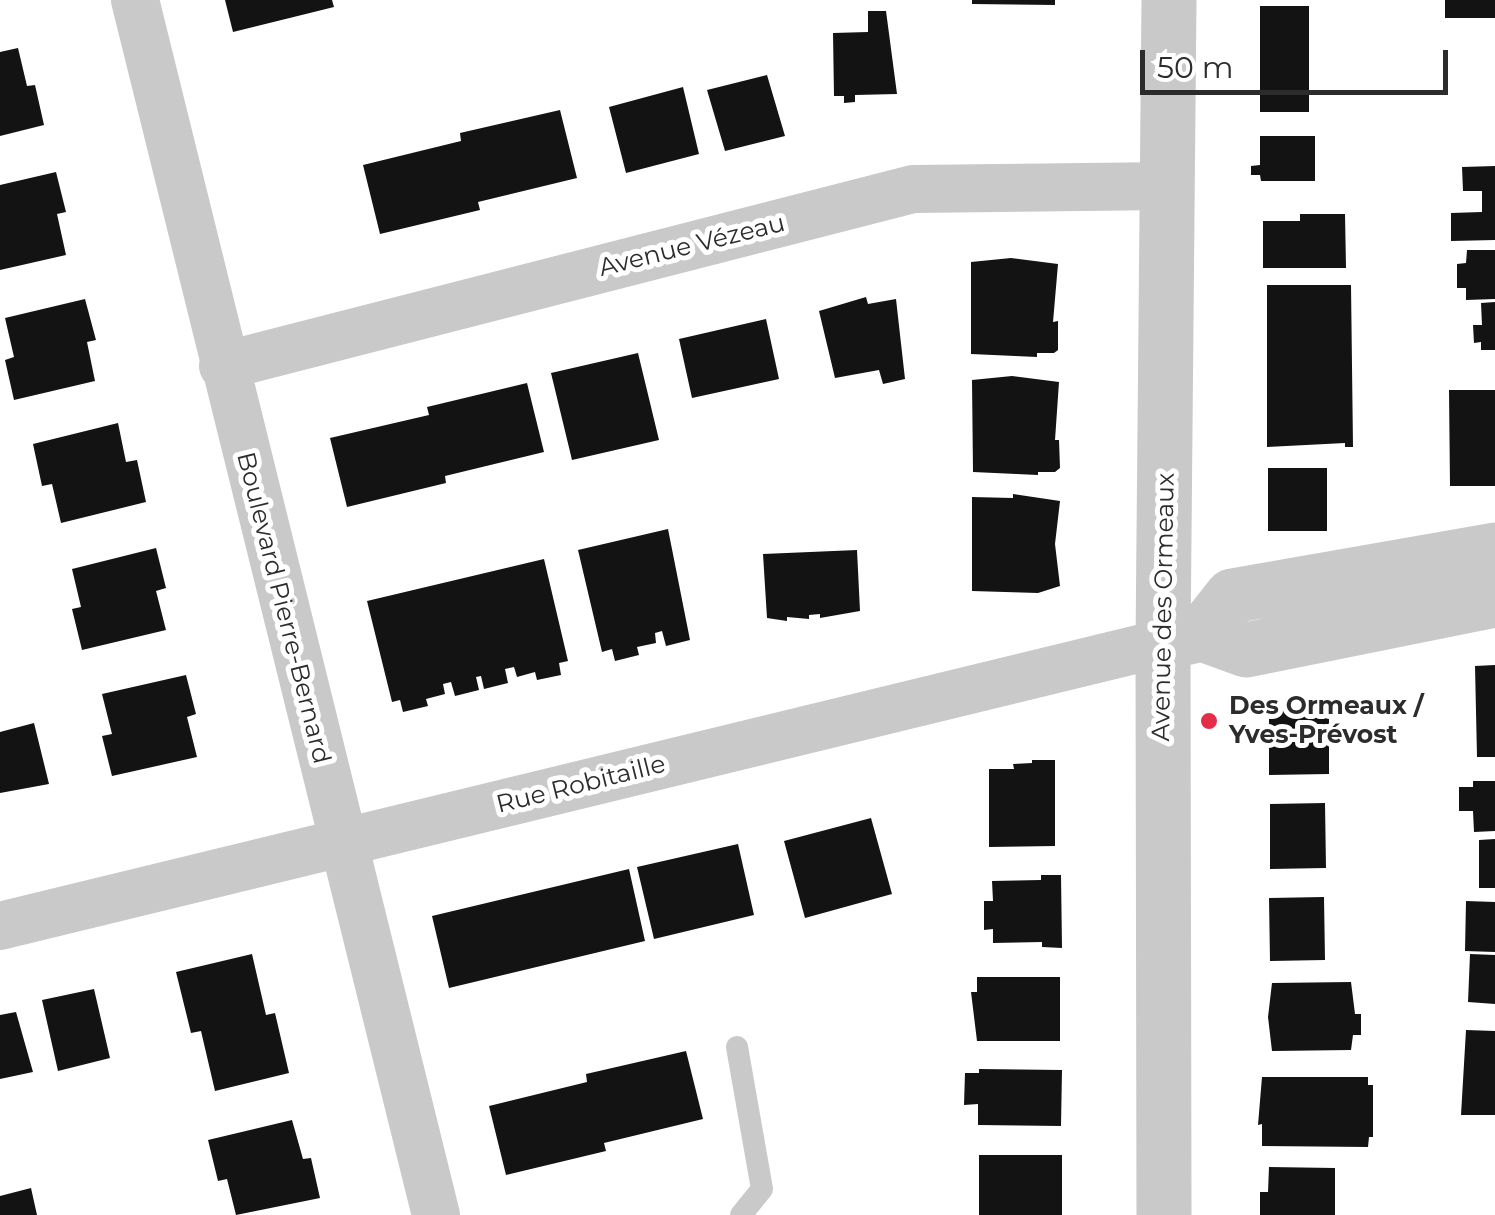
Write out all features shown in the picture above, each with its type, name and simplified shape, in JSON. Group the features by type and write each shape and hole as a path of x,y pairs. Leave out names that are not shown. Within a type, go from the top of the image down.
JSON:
{"street":[{"name":"Boulevard Pierre-Bernard","path":"135,0 222,366 436,1215"},
{"name":"Avenue des Ormeaux","path":"1164,1215 1182,639 1169,0"},
{"name":"Avenue Vézeau","path":"222,366 913,189 1170,186"},
{"path":"1182,639 1232,596 1495,550"},
{"path":"1182,639 1246,650 1495,600"},
{"name":"Rue Robitaille","path":"0,926 1182,639"}],"lane":[{"path":"738,1047 762,1189 741,1215"}],"building":[{"path":"225,0 332,0 334,7 233,32"},
{"path":"972,0 1055,0 1055,5 972,4"},
{"path":"1445,0 1495,0 1495,18 1445,18"},
{"path":"1260,6 1309,6 1309,112 1260,112"},
{"path":"868,11 886,11 897,94 855,95 855,102 844,103 844,96 834,96 833,33 868,32"},
{"path":"18,48 27,86 35,85 44,125 0,136 0,52"},
{"path":"767,75 785,136 725,151 707,90"},
{"path":"683,87 699,154 626,173 609,107"},
{"path":"560,110 577,178 478,202 480,210 380,234 363,165 461,141 460,133"},
{"path":"1260,136 1315,136 1315,181 1261,181 1260,175 1251,175 1251,166 1260,165"},
{"path":"1495,166 1495,240 1451,241 1451,213 1482,212 1482,191 1463,191 1462,167"},
{"path":"56,172 66,212 57,214 66,255 0,270 0,185"},
{"path":"1300,214 1345,214 1346,268 1263,268 1263,221 1300,221"},
{"path":"1467,250 1495,250 1495,299 1466,300 1466,288 1457,288 1457,264 1466,263"},
{"path":"1011,258 1058,264 1053,322 1058,321 1058,350 1054,353 1037,353 1037,357 971,354 971,262"},
{"path":"1267,285 1351,285 1353,447 1345,447 1345,443 1267,447"},
{"path":"866,297 868,304 896,299 905,379 883,384 879,370 835,378 819,311"},
{"path":"85,299 96,340 87,342 95,381 14,400 5,360 14,357 5,318"},
{"path":"1495,302 1495,350 1481,350 1481,342 1474,343 1473,325 1482,325 1481,303"},
{"path":"766,319 779,379 692,398 679,339"},
{"path":"638,353 659,440 572,460 551,373"},
{"path":"1012,376 1059,382 1055,440 1059,440 1060,468 1055,472 973,472 972,380"},
{"path":"527,383 544,452 445,476 446,483 347,507 330,438 429,415 427,407"},
{"path":"1449,390 1495,390 1495,486 1450,486"},
{"path":"118,423 126,462 137,460 146,502 61,523 52,484 42,486 33,444"},
{"path":"1268,468 1327,468 1327,531 1268,531"},
{"path":"1013,494 1060,501 1055,544 1060,586 1038,593 972,591 972,497 1013,498"},
{"path":"668,529 690,640 666,646 662,631 655,633 656,643 637,647 639,655 615,661 612,649 602,652 578,550"},
{"path":"156,548 166,588 156,591 166,630 82,650 72,609 81,607 72,569"},
{"path":"857,550 860,611 820,618 820,614 809,615 809,619 787,617 787,621 767,618 763,554"},
{"path":"544,559 568,661 559,663 561,675 537,680 535,672 517,677 514,667 505,669 508,683 484,689 481,676 476,677 479,690 455,696 451,682 443,684 445,694 426,699 428,706 403,712 400,700 392,702 367,601"},
{"path":"1495,665 1495,757 1477,757 1475,666"},
{"path":"186,675 196,714 187,717 197,757 112,776 102,736 112,734 102,694"},
{"path":"1329,709 1329,774 1269,775 1269,710"},
{"path":"34,723 49,784 0,793 0,732"},
{"path":"1055,760 1055,846 989,847 989,769 1014,769 1013,764"},
{"path":"1473,781 1495,781 1495,831 1474,832 1473,811 1459,811 1459,787 1473,787"},
{"path":"1325,803 1326,868 1270,869 1270,804"},
{"path":"871,818 892,894 805,918 784,841"},
{"path":"1495,839 1495,888 1479,888 1479,840"},
{"path":"738,844 754,915 654,939 637,867"},
{"path":"629,869 645,941 449,988 432,916"},
{"path":"1041,875 1061,875 1062,948 1042,947 1042,942 993,943 993,929 984,930 984,901 993,901 992,881 1041,880"},
{"path":"1324,897 1325,960 1270,961 1269,898"},
{"path":"1466,901 1495,902 1495,952 1465,951"},
{"path":"252,954 266,1015 275,1013 289,1073 215,1091 201,1031 191,1033 176,972"},
{"path":"1470,954 1495,955 1495,1004 1468,1002"},
{"path":"977,977 1060,977 1060,1041 977,1041 971,992 977,992"},
{"path":"1351,982 1355,1014 1361,1014 1361,1035 1353,1035 1351,1050 1272,1051 1268,1017 1272,983"},
{"path":"94,989 110,1058 58,1071 42,1000"},
{"path":"16,1012 33,1072 0,1079 0,1015"},
{"path":"1466,1030 1495,1031 1495,1115 1461,1115"},
{"path":"686,1051 703,1119 604,1143 606,1151 506,1175 489,1106 587,1082 586,1074"},
{"path":"979,1069 1062,1070 1061,1126 978,1125 978,1104 964,1105 965,1073 979,1073"},
{"path":"1262,1077 1368,1077 1368,1085 1373,1085 1373,1137 1369,1137 1368,1147 1262,1146 1262,1124 1258,1125"},
{"path":"292,1120 303,1159 311,1158 320,1198 236,1215 227,1179 218,1181 208,1140"},
{"path":"979,1155 1062,1155 1062,1215 979,1215"},
{"path":"1269,1167 1335,1168 1335,1215 1260,1215 1260,1192 1268,1192"},
{"path":"31,1188 37,1215 0,1215 0,1196"}],"place":[{"name":"Des Ormeaux / Yves-Prévost","path":"1209,721"}]}
